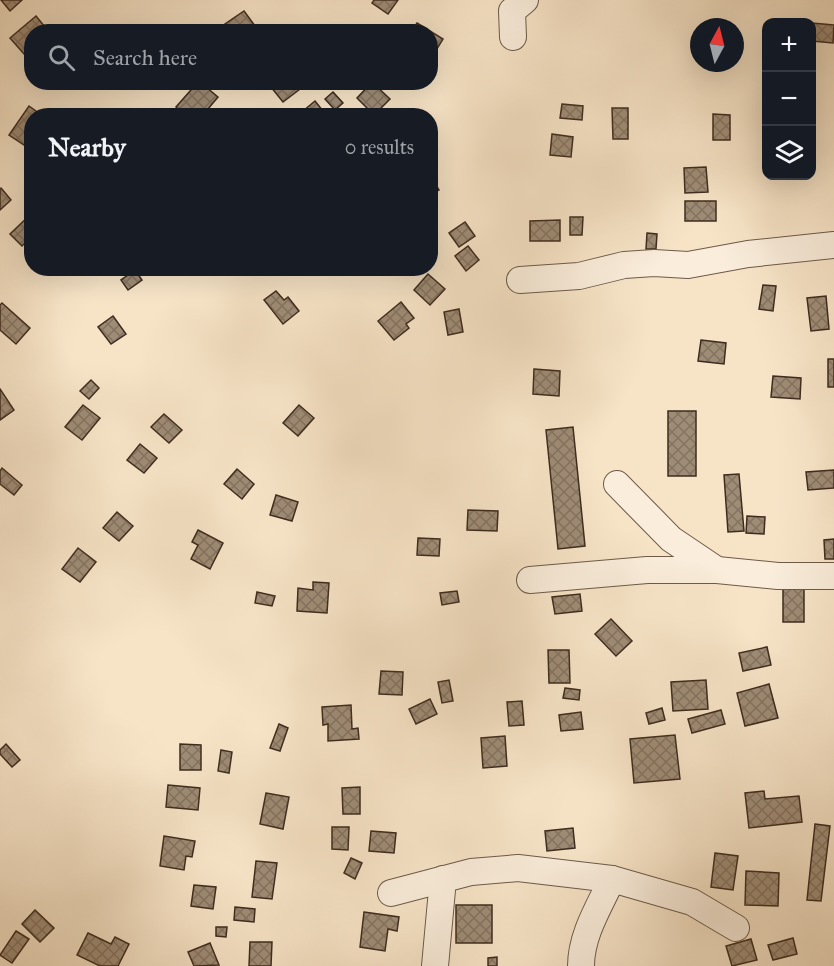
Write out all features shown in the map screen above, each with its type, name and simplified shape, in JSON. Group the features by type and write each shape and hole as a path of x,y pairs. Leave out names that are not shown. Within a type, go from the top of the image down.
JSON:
{"street":[{"path":"513,37 512,11 525,0"},
{"path":"520,280 579,276 624,265 654,263 688,265 748,254 834,245"},
{"path":"617,484 671,538 717,570"},
{"path":"530,580 647,570 717,570 778,576 834,576"},
{"path":"391,893 471,872 518,868 612,879 692,902 736,928"},
{"path":"435,966 443,879"},
{"path":"581,966 581,955 590,925 612,879"}],"building":[{"path":"1,0 22,0 10,11"},
{"path":"374,0 398,0 388,14 372,3"},
{"path":"244,11 254,24 225,24"},
{"path":"36,16 42,24 27,24"},
{"path":"816,23 834,25 833,43 816,41"},
{"path":"24,26 24,54 10,38"},
{"path":"438,36 443,39 438,47"},
{"path":"191,90 210,90 218,97 209,108 176,107"},
{"path":"273,90 299,90 283,102"},
{"path":"364,90 380,90 390,99 381,108 367,108 357,98"},
{"path":"333,92 343,103 337,108 333,108 325,99"},
{"path":"315,101 321,108 307,108"},
{"path":"562,104 583,106 582,120 560,118"},
{"path":"612,108 628,108 628,139 613,139"},
{"path":"24,113 24,145 9,135"},
{"path":"713,114 730,115 730,140 713,140"},
{"path":"552,134 573,137 571,157 550,155"},
{"path":"706,167 708,192 685,193 684,168"},
{"path":"0,189 11,200 0,210"},
{"path":"685,201 716,201 716,221 685,221"},
{"path":"570,217 583,217 582,235 570,235"},
{"path":"560,220 560,241 530,241 530,221"},
{"path":"24,221 24,244 22,246 10,234"},
{"path":"465,222 475,236 459,247 449,233"},
{"path":"647,233 657,234 656,249 646,249"},
{"path":"468,246 479,260 466,271 455,256"},
{"path":"127,276 139,276 142,280 128,290 121,280"},
{"path":"426,276 430,276 445,289 430,305 414,290"},
{"path":"763,285 776,286 773,311 759,309"},
{"path":"276,291 284,300 288,297 299,311 283,324 264,300"},
{"path":"826,296 829,329 811,331 807,298"},
{"path":"401,302 414,318 406,324 409,328 394,340 378,321"},
{"path":"2,303 30,328 16,344 0,330 0,305"},
{"path":"459,309 463,332 448,335 444,312"},
{"path":"113,316 126,334 111,344 98,327"},
{"path":"701,340 726,343 724,364 698,361"},
{"path":"828,359 834,359 834,387 828,387"},
{"path":"534,369 560,371 559,396 533,394"},
{"path":"773,376 801,378 800,399 771,397"},
{"path":"91,380 99,388 89,399 80,391"},
{"path":"0,389 14,410 0,420"},
{"path":"83,405 100,418 82,440 65,427"},
{"path":"299,405 314,418 298,436 283,423"},
{"path":"668,411 696,411 696,476 668,476"},
{"path":"164,414 182,430 169,443 151,427"},
{"path":"573,427 585,546 558,549 546,430"},
{"path":"140,444 157,458 144,473 127,460"},
{"path":"2,468 22,485 14,495 0,484"},
{"path":"237,469 254,484 242,499 224,484"},
{"path":"834,470 834,488 808,490 806,472"},
{"path":"739,474 744,531 728,532 724,475"},
{"path":"276,495 298,502 292,521 270,515"},
{"path":"468,510 498,511 497,531 467,530"},
{"path":"117,512 133,526 119,541 103,528"},
{"path":"747,516 765,517 764,534 746,533"},
{"path":"198,530 223,543 210,569 191,559 198,545 192,542"},
{"path":"418,538 440,539 439,556 417,555"},
{"path":"834,539 834,559 825,559 824,540"},
{"path":"78,548 96,562 80,582 62,569"},
{"path":"313,582 329,583 327,613 297,611 298,588 313,590"},
{"path":"783,589 804,589 804,622 783,622"},
{"path":"457,591 459,602 442,605 440,593"},
{"path":"257,592 275,596 272,606 255,603"},
{"path":"580,594 582,611 555,614 552,597"},
{"path":"611,619 632,641 616,656 595,634"},
{"path":"767,647 771,665 743,671 739,653"},
{"path":"548,650 569,650 570,683 549,683"},
{"path":"381,671 403,672 402,695 379,694"},
{"path":"449,680 453,701 442,703 438,682"},
{"path":"706,680 708,709 673,711 671,682"},
{"path":"769,684 778,718 745,726 737,693"},
{"path":"565,688 580,690 579,700 563,698"},
{"path":"430,699 437,714 416,724 409,709"},
{"path":"522,701 524,725 509,726 507,702"},
{"path":"351,705 352,729 358,728 359,739 328,741 328,724 323,725 322,707"},
{"path":"662,708 665,720 649,724 646,713"},
{"path":"721,710 725,724 692,733 688,719"},
{"path":"581,712 583,729 561,731 559,715"},
{"path":"279,724 288,728 280,751 270,748"},
{"path":"675,735 680,779 634,783 630,739"},
{"path":"505,736 507,766 483,768 481,738"},
{"path":"6,744 20,760 12,767 0,754 0,750"},
{"path":"180,744 201,745 201,770 180,770"},
{"path":"221,750 232,752 229,773 218,771"},
{"path":"168,785 200,788 198,810 166,807"},
{"path":"360,787 360,814 343,814 342,788"},
{"path":"764,791 765,799 799,796 802,822 749,828 745,793"},
{"path":"266,793 289,797 283,829 260,824"},
{"path":"815,824 830,826 821,901 807,900"},
{"path":"332,827 349,827 348,850 332,849"},
{"path":"573,828 575,848 547,851 545,831"},
{"path":"371,831 396,833 394,853 369,851"},
{"path":"164,836 195,841 192,857 186,856 184,870 160,866"},
{"path":"715,853 738,856 733,890 711,887"},
{"path":"351,858 362,863 355,879 344,873"},
{"path":"256,861 277,863 272,899 252,897"},
{"path":"746,871 779,873 778,906 745,905"},
{"path":"194,885 216,887 213,909 191,906"},
{"path":"456,905 492,905 492,943 456,943"},
{"path":"235,907 255,909 254,922 234,920"},
{"path":"35,910 54,928 40,942 22,924"},
{"path":"364,912 399,917 397,931 388,929 385,951 360,947"},
{"path":"216,927 227,927 226,937 216,936"},
{"path":"16,931 29,939 12,963 0,955"},
{"path":"88,933 111,944 115,937 129,944 118,966 100,966 77,955"},
{"path":"793,938 797,954 773,960 768,945"},
{"path":"751,939 757,960 732,966 726,946"},
{"path":"250,942 272,942 271,966 249,966"},
{"path":"210,943 219,965 194,966 188,952"},
{"path":"497,957 497,966 488,966 488,958"}]}
